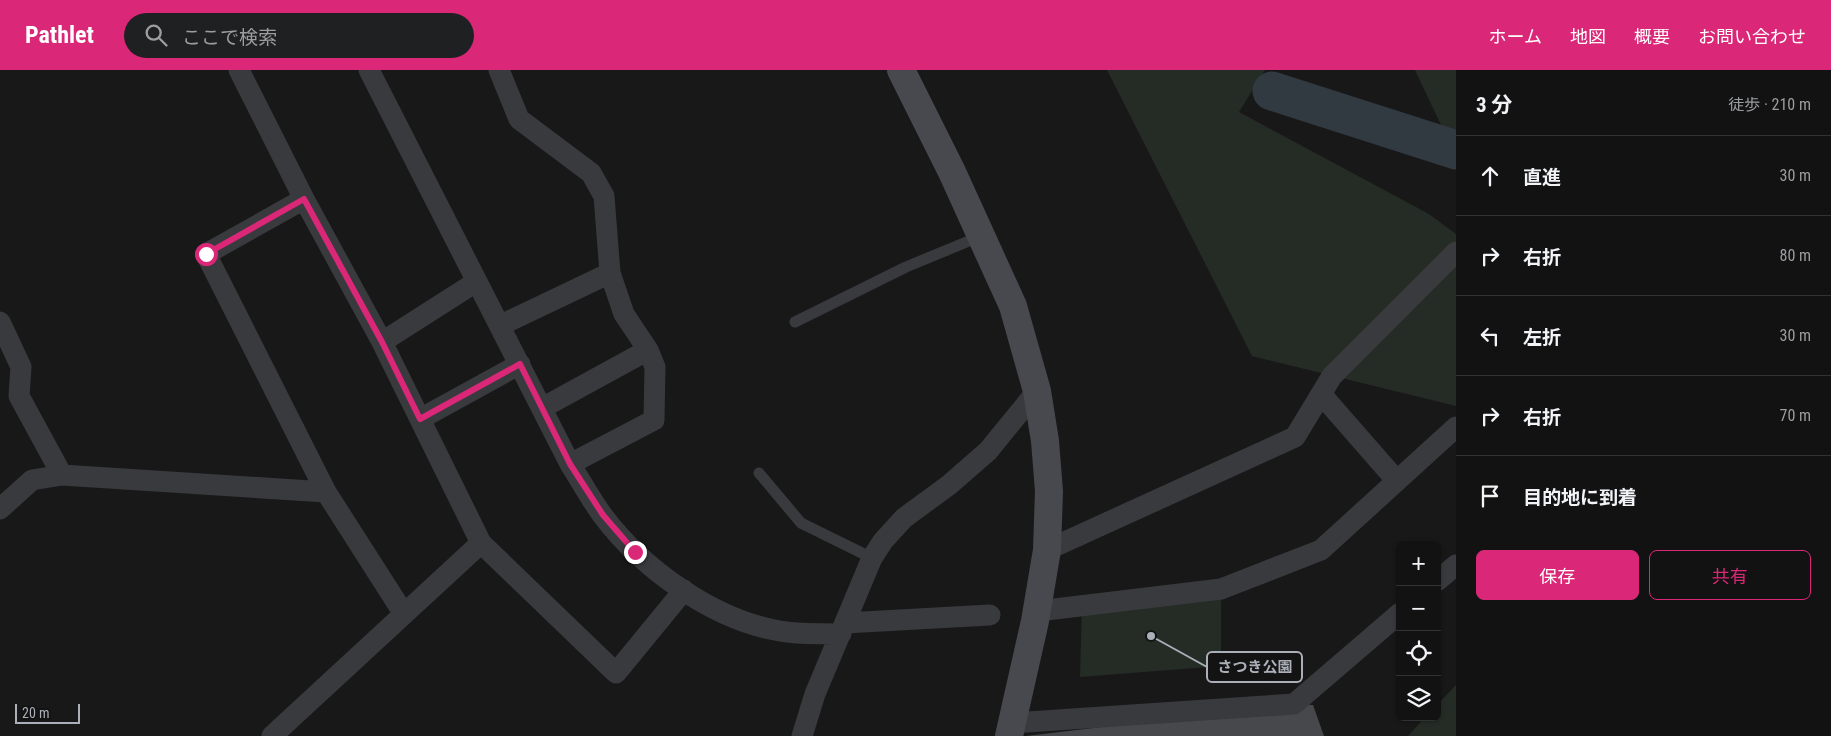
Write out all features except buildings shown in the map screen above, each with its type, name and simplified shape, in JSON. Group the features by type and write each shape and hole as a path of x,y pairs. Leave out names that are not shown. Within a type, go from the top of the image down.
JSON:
{"street":[{"path":"239,70 304,199 382,342 481,543 616,673 684,590"},
{"path":"369,70 570,464 603,515 635,552 667,578 704,604 746,623 782,632 990,615"},
{"path":"499,70 519,119 591,173 604,196 610,273 624,314 648,350 655,367 654,420 570,464"},
{"path":"901,70 1013,306 1037,391 1045,441 1049,491 1047,550 1035,621 1011,730 1294,704 1396,616"},
{"path":"304,199 206,254 326,492 404,614"},
{"path":"1047,550 1295,437 1332,376 1456,252"},
{"path":"500,325 610,273"},
{"path":"382,342 476,282"},
{"path":"0,322 20,367 19,396 62,475"},
{"path":"542,408 648,350"},
{"path":"420,419 520,364"},
{"path":"802,736 815,694 872,558 904,518 949,485 988,451 1037,391"},
{"path":"1321,394 1397,481"},
{"path":"1038,611 1221,589 1321,550 1456,428"},
{"path":"0,509 32,480 62,475 326,492"},
{"path":"272,736 481,543"},
{"path":"1441,578 1456,565"}],"lane":[{"path":"795,322 906,267 981,236"},
{"path":"759,473 801,523 872,558"}],"shaded area":[{"path":"1107,70 1265,70 1239,112 1429,214 1456,234 1456,406 1252,356"},
{"path":"1415,70 1456,70 1456,157"},
{"path":"1221,589 1221,666 1080,677 1082,605"},
{"path":"1456,685 1456,736 1408,736 1421,721 1441,721 1441,701"}],"waterway":[{"path":"1272,91 1456,150"}],"place":[{"name":"さつき公園","path":"1151,636"}],"route":[{"path":"206,254 304,199 382,342 420,419 520,364 570,464 603,515 635,552"}]}
